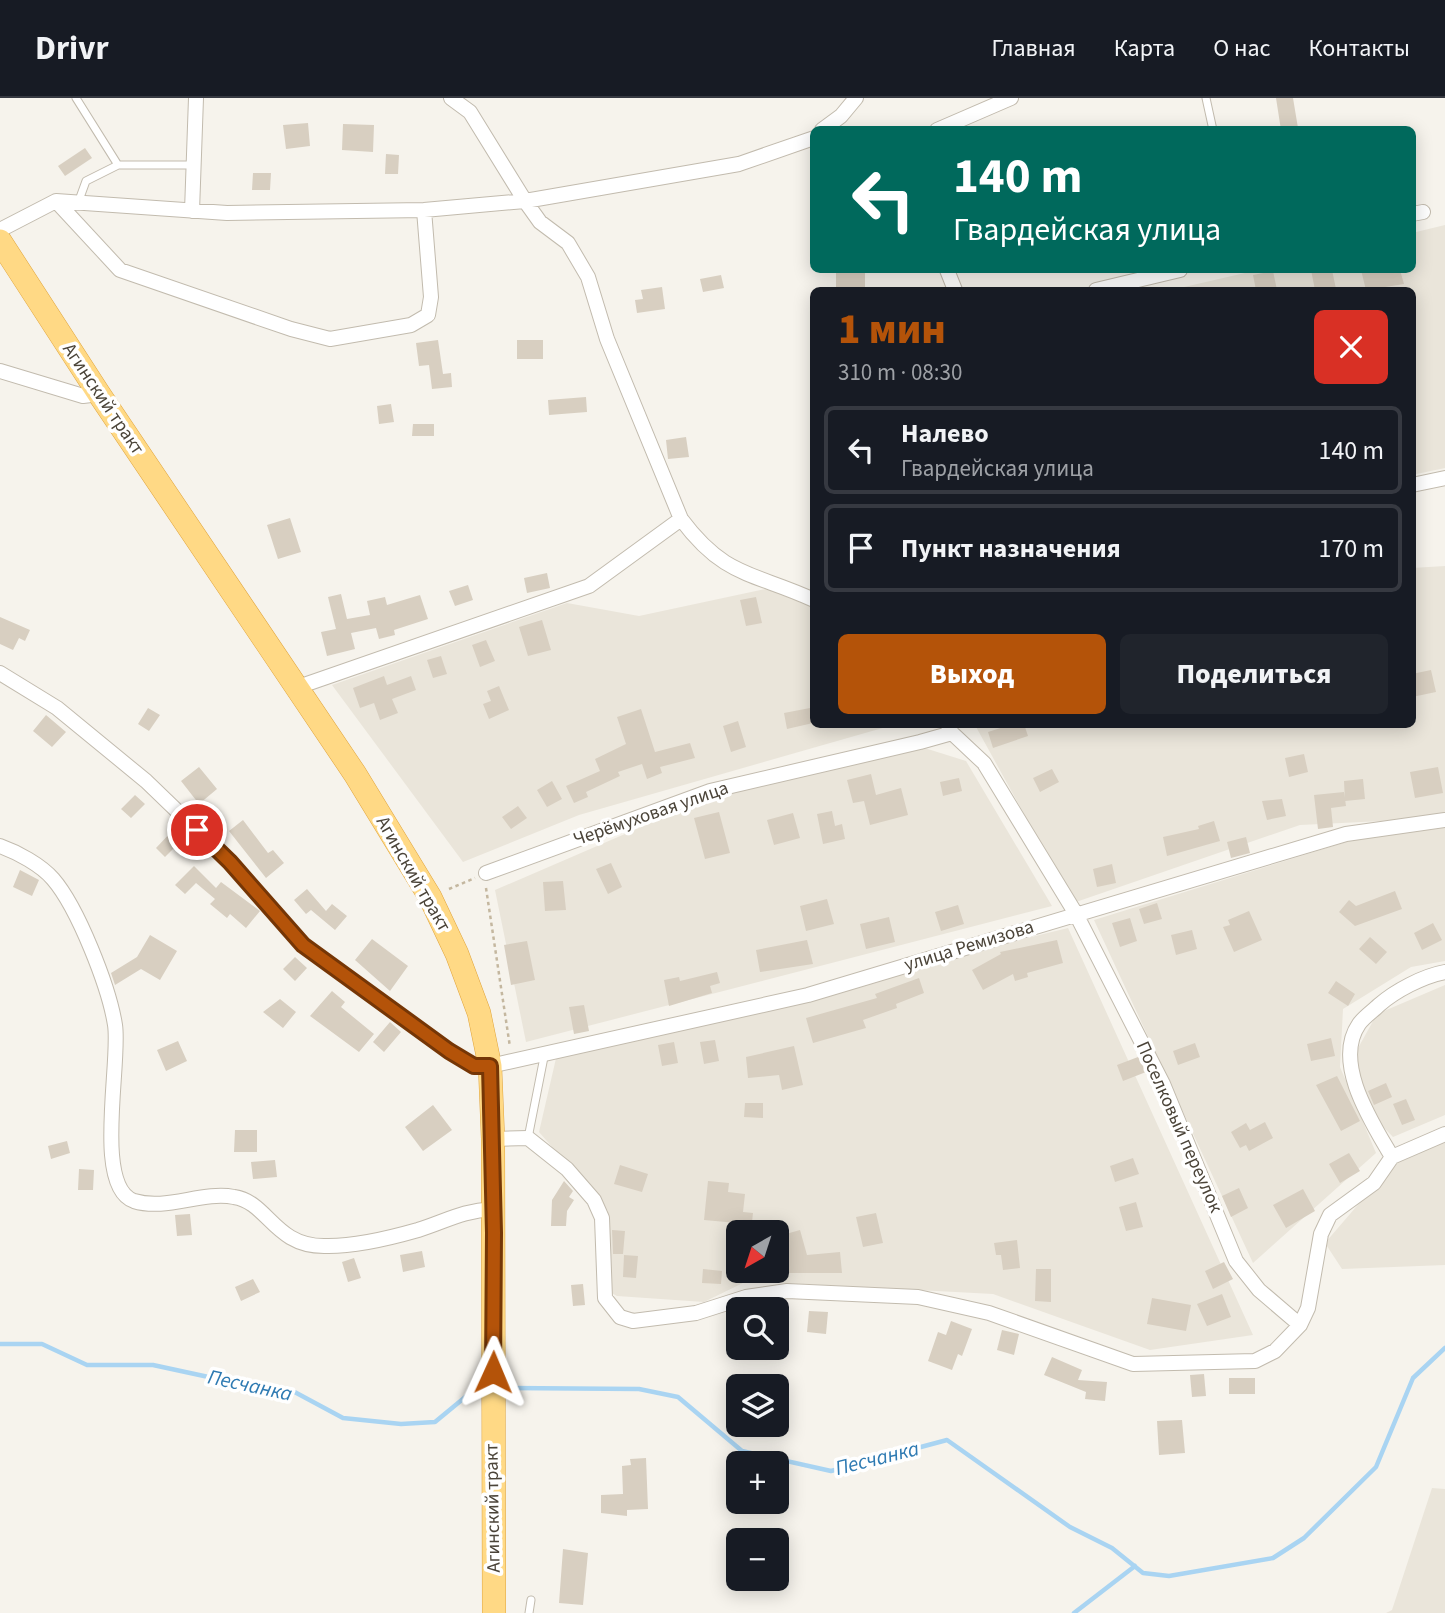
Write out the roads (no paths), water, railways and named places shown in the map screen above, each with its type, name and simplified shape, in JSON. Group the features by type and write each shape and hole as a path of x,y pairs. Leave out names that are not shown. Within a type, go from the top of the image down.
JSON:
{"highway":[{"name":"Агинский тракт","path":"0,241 99,394 298,687 430,897 457,954 501,1063 493,1139 492,1423 495,1613"}],"street":[{"path":"192,211 196,98"},
{"path":"451,98 471,105 540,222 568,243 588,277 607,340 681,519 700,544 728,567 810,598"},
{"path":"827,126 841,116 856,98"},
{"path":"946,126 1011,98"},
{"path":"0,230 56,201 227,213 424,210 526,201 739,164 810,137"},
{"path":"56,201 120,270 330,339 411,325 428,316 431,297 424,210"},
{"path":"1109,287 1168,273"},
{"path":"0,371 83,396 99,394"},
{"path":"1416,484 1445,478"},
{"path":"298,687 589,586 681,519"},
{"path":"0,673 57,708 146,781 230,862 303,945 449,1051 474,1066 501,1063"},
{"name":"Черёмуховая улица","path":"486,873 710,790 950,729"},
{"name":"Поселковый переулок","path":"950,729 984,763 1076,914 1163,1084 1236,1261 1259,1290 1300,1325"},
{"name":"улица Ремизова","path":"501,1063 808,995 1346,834 1445,820"},
{"path":"0,846 14,850 53,879 87,937 115,1025 111,1160 119,1190 134,1200 162,1203 234,1197 253,1204 279,1231 296,1241 323,1246 418,1230 466,1211 494,1209"},
{"path":"1392,1157 1361,1102 1351,1066 1353,1036 1360,1023 1390,995 1445,972"},
{"path":"493,1139 528,1138 567,1169 598,1209 602,1218 606,1298 620,1317 633,1321 696,1313 746,1297 787,1291 918,1297 989,1313 1133,1364 1255,1361 1275,1350 1300,1325 1308,1308 1324,1223 1374,1183 1392,1157 1445,1134"}],"lane":[{"path":"76,98 118,165"},
{"path":"1206,98 1212,126"},
{"path":"78,203 86,181 118,165 194,165"},
{"path":"528,1138 545,1052"},
{"path":"529,1613 531,1600"}],"waterway":[{"name":"Песчанка","path":"0,1344 42,1344 87,1365 153,1365 227,1381 289,1389 343,1418 401,1424 435,1422 475,1389 487,1388"},
{"name":"Песчанка","path":"499,1388 639,1389 678,1397 742,1451 831,1471 947,1440 1070,1527 1112,1548 1143,1573 1169,1576 1273,1558 1304,1538 1376,1467 1413,1378 1445,1348"},
{"path":"1074,1613 1135,1566"}]}
